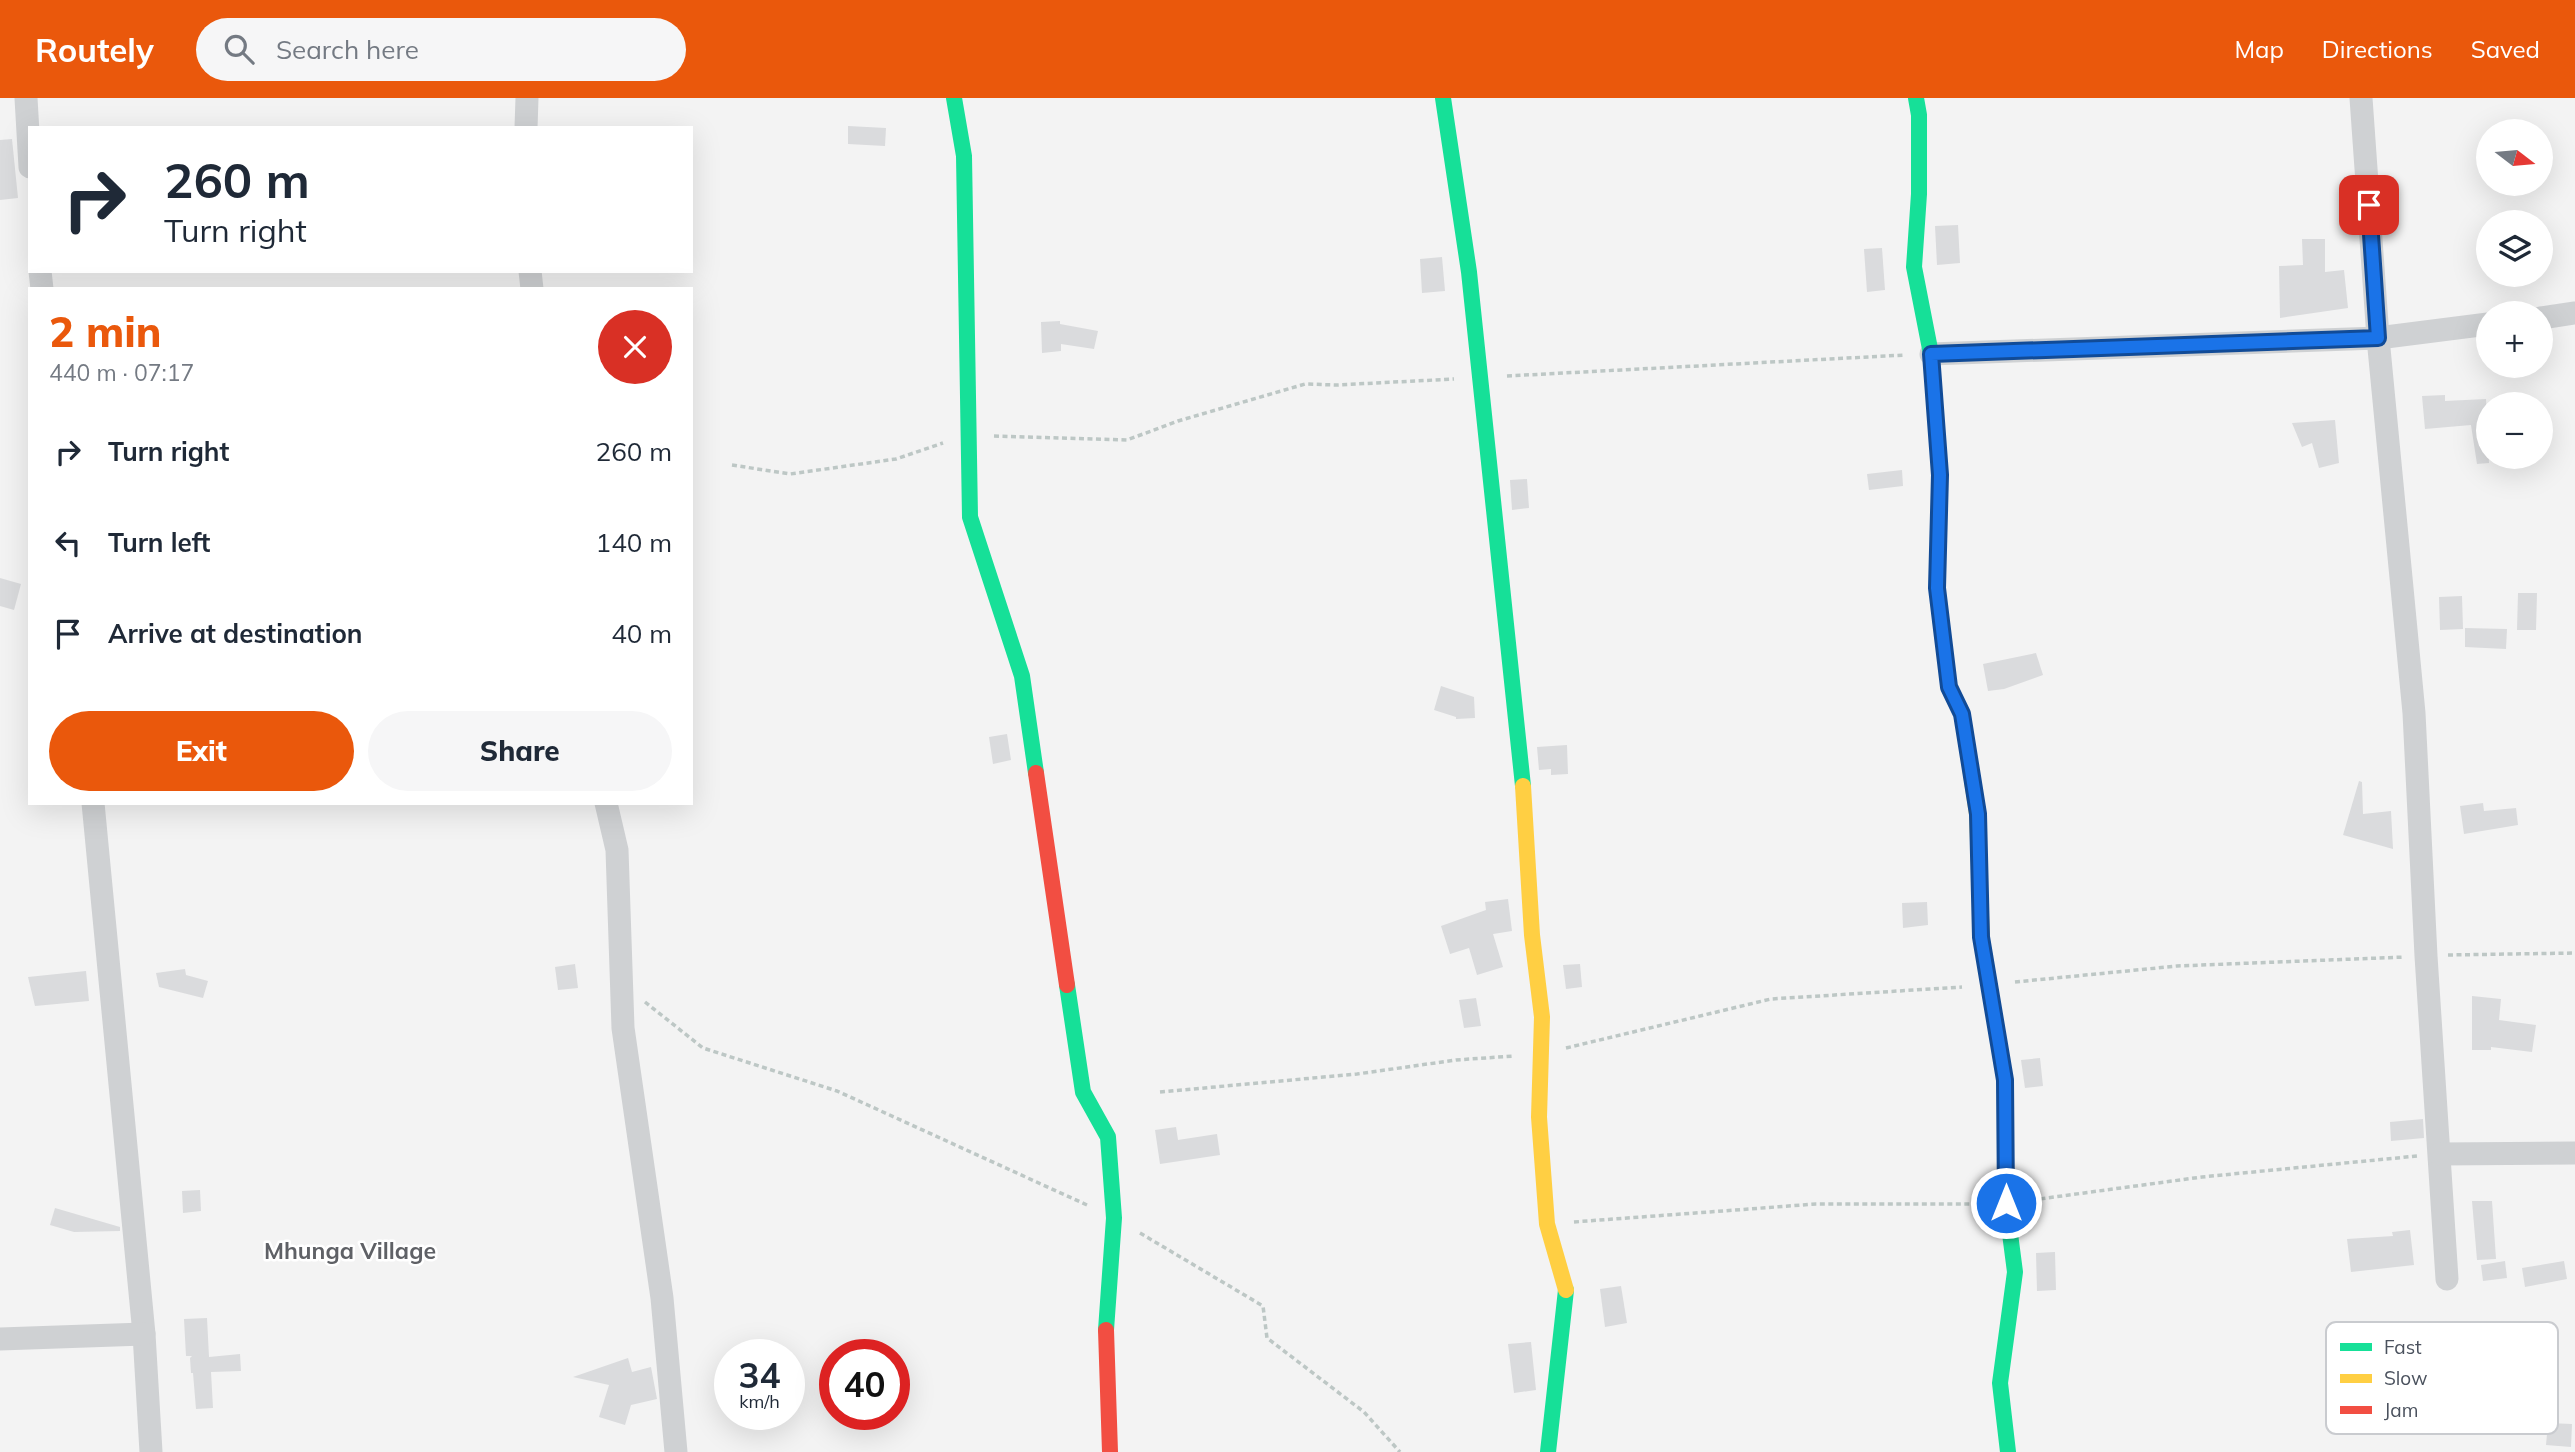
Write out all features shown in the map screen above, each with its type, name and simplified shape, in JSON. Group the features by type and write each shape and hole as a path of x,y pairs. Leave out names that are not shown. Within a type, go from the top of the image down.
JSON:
{"street":[{"path":"26,98 28,132"},
{"path":"526,126 527,98"},
{"path":"954,98 964,156 970,517 1022,676 1083,1092 1108,1137 1114,1217 1105,1344 1110,1452"},
{"path":"1443,98 1469,272 1527,828 1532,935 1542,1017 1543,1054 1539,1117 1547,1224 1567,1293 1548,1452"},
{"path":"1916,98 1919,115 1919,194 1914,267 1931,354 1940,475 1937,588 1949,687 1962,714 1978,814 1981,937 2005,1080 2006,1203 2015,1272 2000,1383 2008,1452"},
{"path":"2361,98 2378,338 2414,713 2426,956 2447,1279"},
{"path":"2553,316 2575,313"},
{"path":"1931,354 2378,338 2476,326"},
{"path":"93,805 145,1334 151,1452"},
{"path":"606,805 617,850 623,1028 662,1298 676,1452"},
{"path":"2440,1154 2575,1153"},
{"path":"0,1339 145,1334"}],"path":[{"path":"732,465 790,474 896,459 968,434 1127,440 1178,421 1306,384 1337,385 1931,354"},
{"path":"1160,1092 1357,1074 1456,1060 1543,1054 1771,999 1991,985 2177,966 2575,953"},
{"path":"620,981 703,1048 837,1091 1114,1217 1263,1306 1267,1338 1364,1412 1400,1452"}],"building":[{"path":"848,126 886,128 885,146 848,144"},
{"path":"12,139 18,198 0,200 0,140"},
{"path":"1958,225 1960,263 1937,265 1935,226"},
{"path":"2302,239 2325,239 2325,272 2344,270 2348,308 2280,318 2279,266 2303,265"},
{"path":"1882,248 1885,290 1867,292 1864,249"},
{"path":"1442,257 1445,291 1422,293 1420,259"},
{"path":"1060,321 1060,324 1098,331 1094,349 1061,344 1061,351 1042,353 1041,322"},
{"path":"2445,395 2445,401 2476,399 2476,458 2471,425 2425,429 2422,396"},
{"path":"2335,420 2339,463 2319,468 2312,443 2302,447 2292,423"},
{"path":"1902,470 1903,486 1869,490 1867,474"},
{"path":"1527,479 1529,508 1512,510 1510,480"},
{"path":"0,578 21,584 14,610 0,606"},
{"path":"2518,593 2537,593 2536,630 2517,630"},
{"path":"2462,596 2463,629 2440,630 2439,597"},
{"path":"2465,628 2507,629 2506,649 2465,647"},
{"path":"2036,653 2043,675 2004,689 1988,691 1983,664"},
{"path":"1441,686 1474,697 1475,718 1456,719 1434,710"},
{"path":"1007,734 1011,760 993,764 989,737"},
{"path":"1567,745 1568,774 1551,775 1551,769 1539,770 1537,747"},
{"path":"2359,781 2362,782 2363,814 2391,811 2393,849 2343,835"},
{"path":"2483,803 2484,811 2516,808 2518,825 2464,834 2460,806"},
{"path":"1508,899 1512,931 1493,934 1503,967 1477,975 1469,948 1450,954 1441,926 1486,910 1485,902"},
{"path":"1927,902 1928,925 1903,928 1902,903"},
{"path":"575,964 578,988 558,990 555,967"},
{"path":"1580,964 1582,987 1566,989 1563,965"},
{"path":"185,969 186,975 208,981 203,998 159,987 156,973"},
{"path":"86,971 89,1001 35,1006 28,977"},
{"path":"2472,996 2501,999 2499,1020 2536,1025 2532,1052 2491,1047 2491,1050 2472,1050"},
{"path":"1476,998 1481,1026 1464,1028 1459,1000"},
{"path":"2040,1058 2043,1086 2025,1088 2021,1060"},
{"path":"2423,1119 2424,1138 2391,1141 2390,1122"},
{"path":"1176,1127 1178,1140 1217,1134 1220,1155 1160,1164 1155,1130"},
{"path":"200,1190 201,1211 183,1213 182,1191"},
{"path":"2472,1201 2492,1201 2496,1259 2477,1260"},
{"path":"55,1208 120,1227 120,1231 74,1232 50,1225"},
{"path":"2410,1230 2414,1265 2351,1272 2347,1239 2393,1236 2392,1232"},
{"path":"2055,1252 2056,1290 2037,1291 2036,1253"},
{"path":"2505,1261 2507,1278 2483,1281 2481,1265"},
{"path":"2564,1261 2567,1279 2525,1287 2522,1268"},
{"path":"1621,1286 1627,1323 1605,1327 1600,1289"},
{"path":"207,1318 209,1357 240,1354 241,1371 211,1372 213,1408 196,1409 191,1373 192,1356 186,1356 184,1319"},
{"path":"1531,1342 1536,1390 1514,1393 1508,1344"},
{"path":"628,1358 632,1372 651,1367 657,1399 631,1405 625,1425 599,1417 609,1385 573,1377"},
{"path":"2558,1423 2572,1424 2571,1447 2546,1445 2547,1434 2558,1434"}],"traffic: fast":[{"path":"954,98 964,156 970,517 1022,676 1036,773"},
{"path":"1443,98 1469,272 1523,786"},
{"path":"1916,98 1919,115 1919,194 1914,267 1931,354 1940,475 1937,588 1941,624"},
{"path":"1982,941 2005,1080 2006,1203 2015,1272 2000,1383 2008,1452"},
{"path":"1067,985 1083,1092 1108,1137 1114,1218 1106,1330"},
{"path":"1548,1452 1566,1290"}],"traffic: slow":[{"path":"1941,624 1949,687 1962,714 1977,814 1982,941"},
{"path":"1523,786 1532,935 1542,1017 1539,1117 1547,1224 1566,1290"}],"traffic: jam":[{"path":"1036,773 1067,985"},
{"path":"1106,1330 1110,1452"}],"district":[{"name":"Mhunga Village","path":"350,1250"}],"route":[{"path":"2006,1203 2005,1080 1981,937 1978,814 1962,714 1949,687 1937,588 1940,475 1931,354 2378,338 2369,205"}]}
